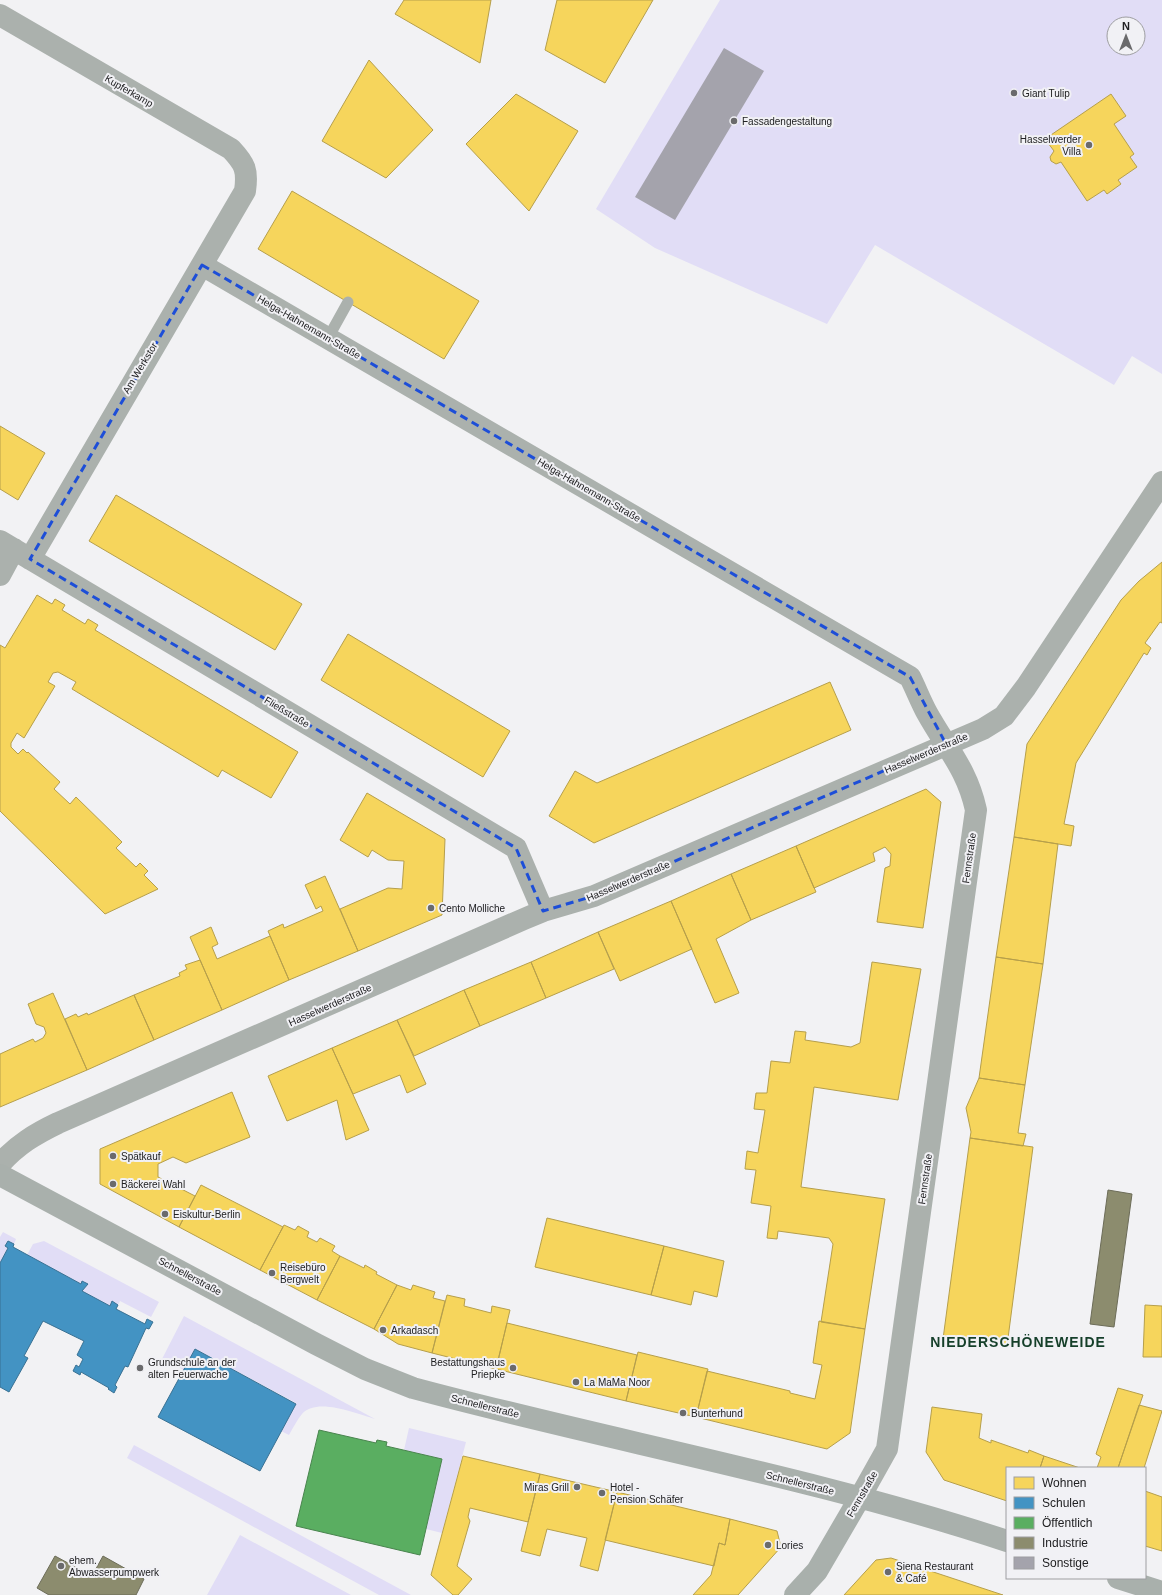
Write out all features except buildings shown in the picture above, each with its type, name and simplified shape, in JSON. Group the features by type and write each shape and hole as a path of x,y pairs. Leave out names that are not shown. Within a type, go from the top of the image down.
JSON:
{"street":[{"name":"Kupferkamp","path":"0,15 231,149 243,163 247,176"},
{"name":"Am Werkstor","path":"0,574 14,550 107,424 245,190 247,176"},
{"name":"Helga-Hahnemann-Straße","path":"202,265 910,676 927,713 946,744"},
{"name":"Hasselwerderstraße","path":"0,1164 19,1145 38,1132 543,911 594,896 983,729 1004,716 1026,687 1162,482"},
{"name":"Fließstraße","path":"14,550 516,848 543,911"},
{"name":"Fennstraße","path":"795,1595 817,1570 887,1449 976,810 972,791 962,768 946,744"},
{"name":"Schnellerstraße","path":"0,1175 316,1344 384,1377 447,1397 947,1521 1006,1541"},
{"path":"1121,1579 1162,1592"}],"lane":[{"path":"328,338 348,302"}],"highlighted area":[{"path":"202,265 910,677 946,744 594,896 543,911 516,848 30,559"}],"shaded area":[{"path":"720,0 1162,0 1162,374 1132,356 1114,385 875,245 827,324 655,248 596,209"},
{"path":"3,1232 16,1239 14,1244 8,1241 5,1246 8,1248 0,1263 0,1237"},
{"path":"44,1241 159,1302 151,1317 120,1301 118,1305 112,1302 110,1306 82,1291 87,1284 81,1284 27,1255 33,1244"},
{"path":"184,1316 375,1419 337,1408 317,1407 309,1409 302,1414 289,1435 281,1431 296,1403 195,1349 184,1370 162,1359"},
{"path":"409,1428 466,1442 442,1533 426,1529 442,1459 404,1450"},
{"path":"134,1445 411,1595 379,1595 127,1458"},
{"path":"240,1535 351,1595 207,1595"}],"place":[{"name":"Giant Tulip","path":"1014,93"},
{"name":"Fassadengestaltung","path":"734,121"},
{"name":"Hasselwerder Villa","path":"1089,145"},
{"name":"Cento Molliche","path":"431,908"},
{"name":"Spätkauf","path":"113,1156"},
{"name":"Bäckerei Wahl","path":"113,1184"},
{"name":"Eiskultur-Berlin","path":"165,1214"},
{"name":"Reisebüro Bergwelt","path":"272,1273"},
{"name":"Arkadasch","path":"383,1330"},
{"name":"Grundschule an der alten Feuerwache","path":"140,1368"},
{"name":"Bestattungshaus Priepke","path":"513,1368"},
{"name":"La MaMa Noor","path":"576,1382"},
{"name":"Bunterhund","path":"683,1413"},
{"name":"Miras Grill","path":"577,1487"},
{"name":"Hotel - Pension Schäfer","path":"602,1493"},
{"name":"Lories","path":"768,1545"},
{"name":"ehem. Abwasserpumpwerk","path":"61,1566"},
{"name":"Siena Restaurant & Café","path":"888,1572"}],"district":[{"name":"NIEDERSCHÖNEWEIDE","path":"1018,1342"}]}
